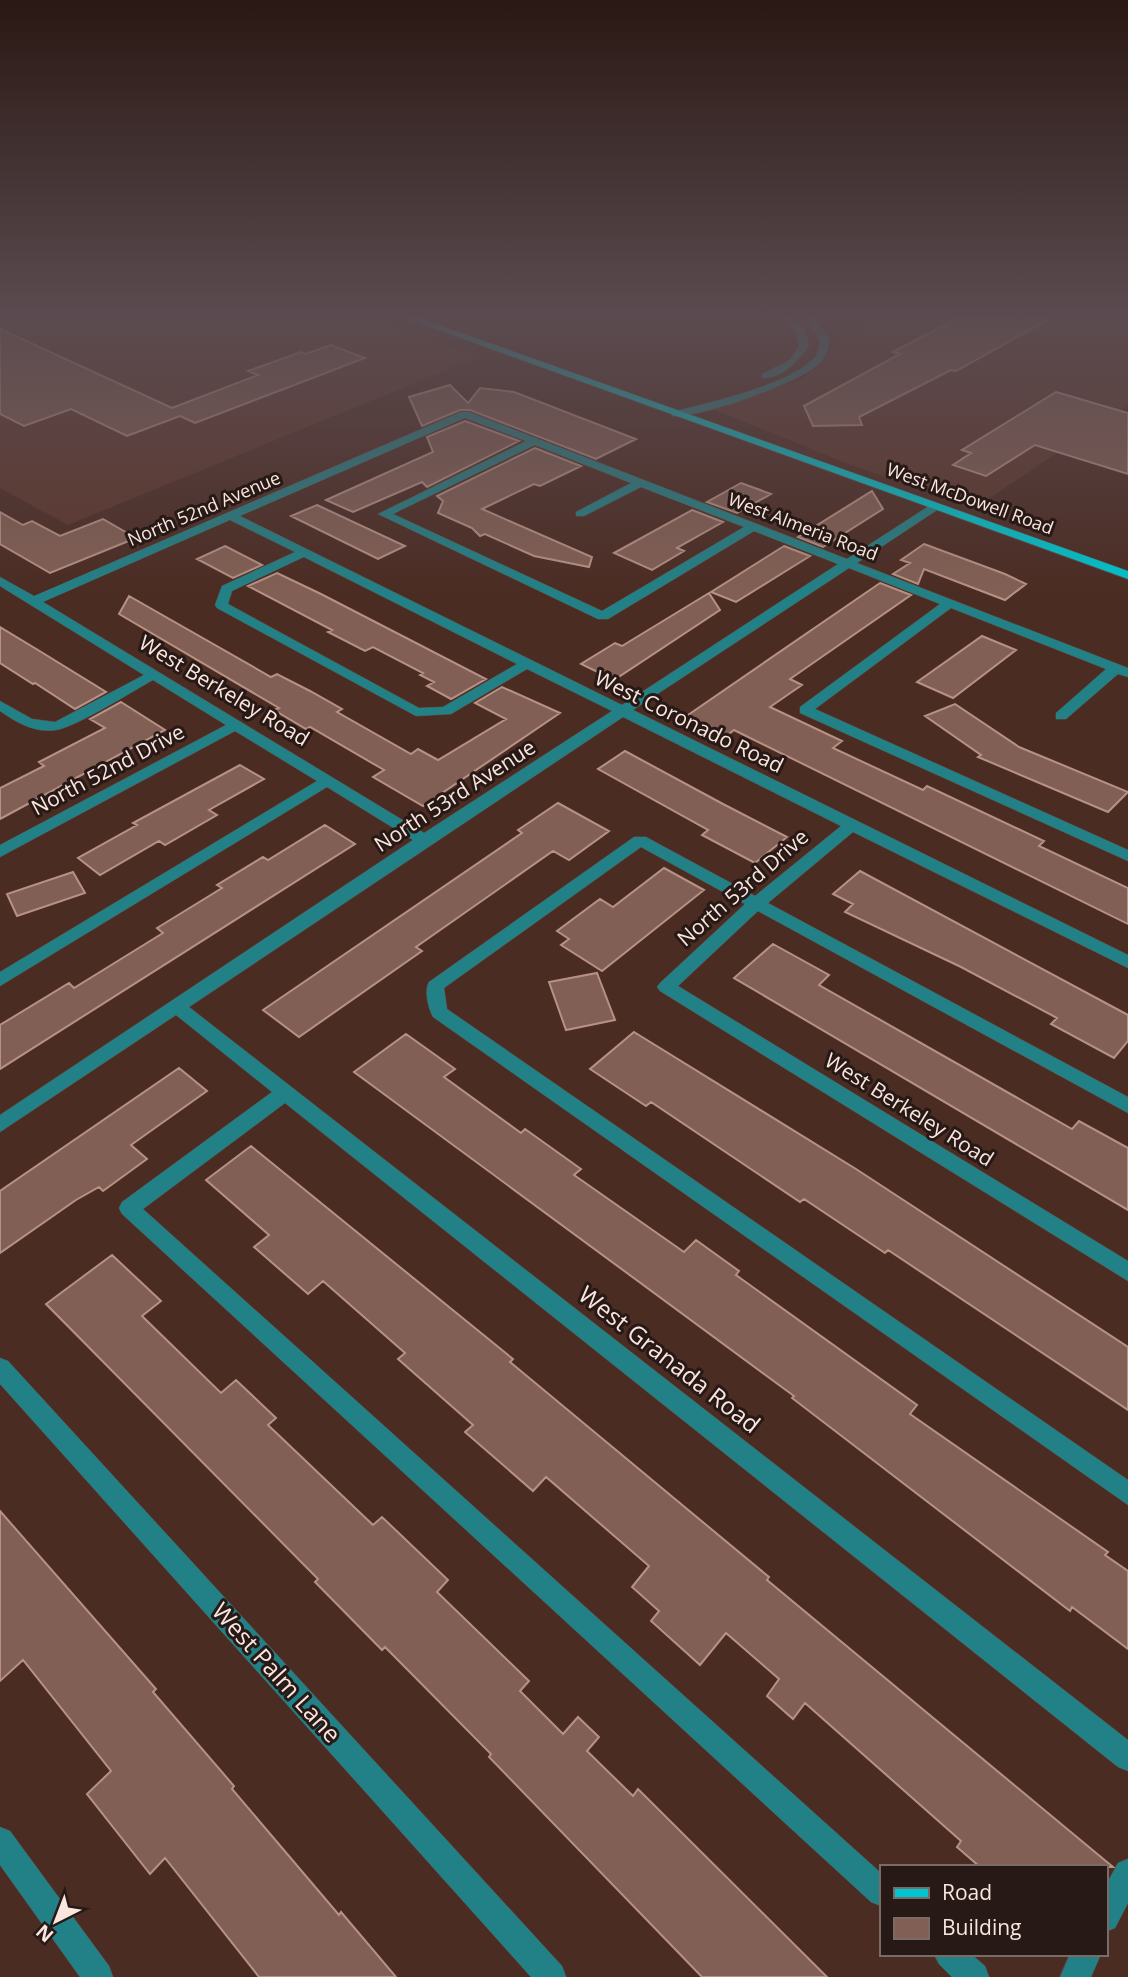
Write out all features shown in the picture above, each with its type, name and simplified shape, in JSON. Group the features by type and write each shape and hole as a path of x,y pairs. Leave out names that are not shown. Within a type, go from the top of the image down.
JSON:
{"main road":[{"name":"West McDowell Road","path":"660,408 1128,575"}],"street":[{"path":"676,414 683,408"},
{"path":"676,414 695,408"},
{"name":"West Almeria Road","path":"465,414 1122,670"},
{"name":"North 52nd Avenue","path":"34,601 233,517 465,414"},
{"path":"535,441 384,514 603,617 754,526"},
{"path":"580,514 640,482"},
{"name":"North 53rd Avenue","path":"0,1125 424,841 936,506"},
{"name":"West Coronado Road","path":"233,517 620,712 1128,962"},
{"path":"303,553 226,589 221,606 416,712 446,711 526,664"},
{"name":"West Berkeley Road","path":"0,581 153,676 329,780 424,841"},
{"path":"950,603 805,709 1128,856"},
{"path":"1061,716 1122,670"},
{"path":"0,705 27,724 58,726 153,676"},
{"name":"North 52nd Drive","path":"0,852 236,725"},
{"path":"0,980 329,780"},
{"name":"North 53rd Drive","path":"666,987 757,903 851,825"},
{"path":"1128,1106 640,840 435,986 439,1012 1128,1494"},
{"name":"West Berkeley Road","path":"666,987 1128,1272"},
{"name":"West Granada Road","path":"176,1006 1128,1757"},
{"path":"286,1092 129,1208 880,1891"},
{"name":"West Palm Lane","path":"0,1368 551,1977"},
{"path":"0,1841 98,1977"},
{"path":"1107,1913 1128,1873"},
{"path":"951,1956 974,1977"},
{"path":"1075,1977 1085,1956"}],"shaded area":[{"path":"0,408 353,408 68,525 0,488"},
{"path":"1123,408 975,508 848,464 715,410"}],"building":[{"path":"0,408 234,408 195,423 180,416 127,436 71,409 24,426 0,414"},
{"path":"414,408 556,408 636,439 596,459 470,410 460,410 422,426"},
{"path":"805,408 876,408 859,417 862,425 813,426"},
{"path":"1030,408 1112,408 1128,413 1128,474 1035,445 986,476 953,465 971,453 962,450"},
{"path":"465,421 519,441 427,487 422,482 353,512 326,500 433,452 427,437"},
{"path":"535,448 581,466 540,486 534,484 482,509 592,557 589,567 534,556 485,534 480,536 472,528 438,513 443,501 437,496"},
{"path":"741,483 771,494 737,513 707,502"},
{"path":"872,491 883,509 823,547 798,537"},
{"path":"317,505 405,546 378,559 291,516"},
{"path":"692,510 723,522 677,548 684,551 652,570 614,553"},
{"path":"0,512 23,525 32,521 60,536 103,519 136,538 50,573 0,544"},
{"path":"924,544 1026,584 1005,600 924,569 918,584 893,574 910,563 901,560"},
{"path":"225,546 262,565 233,578 197,559"},
{"path":"784,546 810,556 736,602 711,592"},
{"path":"277,573 486,679 451,699 427,686 434,682 420,675 423,673 373,647 365,651 328,632 332,630 248,586"},
{"path":"880,583 911,595 790,679 802,685 770,707 842,741 833,748 923,790 927,786 1044,841 1039,846 1128,888 1128,924 734,730 725,737 685,717"},
{"path":"709,593 720,610 614,680 581,664 615,643 622,646"},
{"path":"129,596 271,677 277,674 310,691 342,709 337,712 411,754 418,749 438,760 506,719 475,703 502,687 560,713 423,806 373,777 384,770 310,727 306,729 274,710 279,708 119,614"},
{"path":"0,627 106,692 75,709 33,684 0,663"},
{"path":"982,636 1016,650 953,698 917,682"},
{"path":"121,702 165,730 0,819 0,788 44,766 39,762 105,728 90,719"},
{"path":"955,704 1019,747 1128,792 1108,812 978,757 981,755 925,716"},
{"path":"625,751 787,837 755,863 702,835 708,830 598,769"},
{"path":"240,765 264,779 209,810 217,815 165,845 159,841 100,875 78,858 137,825 133,823"},
{"path":"558,803 609,831 569,860 553,851 416,947 422,951 299,1037 263,1010 522,833 518,830"},
{"path":"325,825 355,844 0,1069 0,1025 69,983 74,988 163,933 157,928 222,888 217,885 263,857 268,860"},
{"path":"664,868 704,890 602,971 561,945 569,939 557,931 600,899 613,907"},
{"path":"860,871 1128,1015 1128,1041 1114,1058 1051,1024 1057,1018 961,967 845,912 853,904 833,894"},
{"path":"73,872 85,893 17,916 7,894"},
{"path":"773,944 829,975 819,985 1072,1129 1079,1121 1128,1148 1128,1210 734,978"},
{"path":"597,973 615,1020 566,1030 549,982"},
{"path":"634,1032 856,1169 1128,1347 1128,1410 888,1250 885,1253 804,1199 800,1202 651,1102 646,1106 590,1069"},
{"path":"406,1034 455,1069 444,1077 521,1133 525,1129 581,1169 574,1175 684,1252 696,1240 739,1271 736,1275 917,1405 910,1414 1108,1552 1105,1555 1128,1571 1128,1649 1072,1607 1070,1611 792,1398 794,1396 354,1072"},
{"path":"179,1068 207,1091 131,1145 147,1159 103,1191 99,1187 76,1200 0,1253 0,1191"},
{"path":"251,1146 513,1359 510,1362 769,1577 767,1580 1113,1867 978,1865 957,1847 961,1841 805,1703 793,1719 767,1696 779,1679 726,1633 700,1665 651,1621 659,1611 632,1587 649,1566 546,1477 533,1491 465,1432 473,1425 398,1359 405,1353 323,1281 308,1294 254,1247 269,1235 206,1180"},
{"path":"112,1255 161,1301 142,1316 221,1393 236,1380 276,1418 268,1425 373,1525 382,1517 448,1580 437,1592 529,1681 520,1691 563,1734 578,1717 599,1737 587,1751 633,1796 638,1789 827,1977 702,1977 489,1757 491,1754 385,1647 382,1650 315,1582 318,1579 46,1304"},
{"path":"0,1511 156,1689 153,1692 234,1786 232,1789 339,1915 341,1912 396,1977 259,1977 165,1858 150,1874 87,1794 111,1771 23,1660 0,1681"}]}
